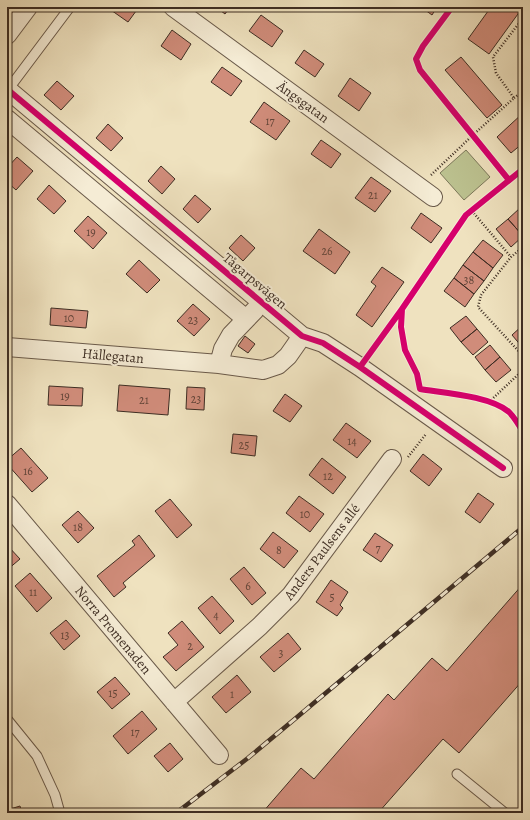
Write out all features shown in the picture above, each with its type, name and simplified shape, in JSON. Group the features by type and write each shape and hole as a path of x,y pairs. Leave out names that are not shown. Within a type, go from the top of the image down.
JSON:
{"street":[{"path":"7,35 28,7"},
{"name":"Ängsgatan","path":"173,7 433,197"},
{"name":"Tågarpsvägen","path":"7,90 302,336 323,343 360,367 504,468"},
{"path":"7,119 246,319"},
{"path":"219,364 223,349 231,335 263,303"},
{"name":"Hällegatan","path":"7,347 219,364 263,370 278,365 288,356 302,336"},
{"name":"Anders Paulsens allé","path":"174,702 260,626 291,595 392,459"},
{"name":"Norra Promenaden","path":"7,504 219,755"}],"lane":[{"path":"7,90 70,7"},
{"path":"7,720 37,756 55,795 60,813"},
{"path":"457,774 505,813"}],"path":[{"path":"514,98 496,73 493,57 523,18"},
{"path":"419,187 473,135 523,91"},
{"path":"468,129 478,141"},
{"path":"466,215 474,208 512,257"},
{"path":"523,247 512,257 481,295 478,307 523,356"},
{"path":"482,400 492,403 523,370"},
{"path":"392,459 406,459 436,421"}],"green space":[{"path":"466,150 490,177 464,200 440,173"}],"building":[{"path":"108,7 139,7 128,22"},
{"path":"216,7 230,7 225,14"},
{"path":"421,7 437,7 432,15"},
{"path":"491,7 523,7 489,54 468,39"},
{"path":"261,15 283,31 272,47 249,31"},
{"path":"172,30 191,44 181,60 161,46"},
{"path":"304,50 324,64 315,77 295,63"},
{"path":"461,57 502,105 487,118 445,70"},
{"path":"222,67 242,81 231,96 211,82"},
{"path":"350,78 371,93 359,111 338,96"},
{"path":"57,81 74,96 61,110 44,95"},
{"path":"264,102 290,121 276,140 250,122"},
{"path":"523,113 523,143 511,153 497,137"},
{"path":"108,124 123,138 111,151 96,138"},
{"path":"321,140 341,154 331,168 311,154"},
{"path":"17,157 33,171 16,190 7,182 7,168"},
{"path":"161,166 175,179 162,194 148,181"},
{"path":"371,177 391,191 375,212 355,198"},
{"path":"49,185 66,201 54,214 37,199"},
{"path":"195,195 211,209 198,223 183,209"},
{"path":"520,208 523,212 523,236 508,219"},
{"path":"421,213 442,228 431,243 411,228"},
{"path":"88,216 107,233 93,249 74,231"},
{"path":"508,219 523,236 511,247 496,229"},
{"path":"319,229 350,252 335,274 303,251"},
{"path":"241,235 255,248 243,261 229,248"},
{"path":"483,240 503,255 493,268 473,252"},
{"path":"473,252 493,268 484,281 463,265"},
{"path":"139,260 160,280 147,293 126,274"},
{"path":"463,265 484,281 474,294 454,278"},
{"path":"382,267 404,282 372,327 356,315 376,286 371,282"},
{"path":"454,278 474,294 465,307 444,291"},
{"path":"193,304 210,319 194,336 177,321"},
{"path":"51,308 88,311 86,328 50,325"},
{"path":"466,316 477,329 461,342 450,328"},
{"path":"523,325 523,348 512,335"},
{"path":"477,329 488,342 473,355 461,342"},
{"path":"245,336 255,344 248,353 238,346"},
{"path":"490,345 500,357 485,370 475,357"},
{"path":"500,357 511,370 496,382 485,370"},
{"path":"119,385 170,389 168,415 117,411"},
{"path":"49,386 83,388 82,406 48,405"},
{"path":"187,387 205,388 204,410 186,409"},
{"path":"285,394 302,406 290,422 273,411"},
{"path":"346,423 371,441 357,458 333,440"},
{"path":"233,434 257,436 255,456 231,453"},
{"path":"21,448 48,478 32,492 7,464 7,460"},
{"path":"423,454 442,469 429,486 410,471"},
{"path":"322,458 346,477 333,494 309,475"},
{"path":"478,493 494,504 480,523 465,512"},
{"path":"299,496 324,514 310,532 286,513"},
{"path":"170,499 192,525 177,538 155,511"},
{"path":"78,511 94,528 78,543 62,525"},
{"path":"273,532 298,551 284,568 260,549"},
{"path":"375,533 393,545 381,562 363,550"},
{"path":"139,535 155,556 123,583 126,587 114,597 97,576 135,545 132,541"},
{"path":"7,545 20,559 7,570"},
{"path":"244,567 266,593 252,605 230,579"},
{"path":"30,573 52,598 37,612 15,586"},
{"path":"331,580 348,592 340,605 343,608 337,616 316,602"},
{"path":"523,584 523,680 459,753 443,739 378,813 262,813 301,768 314,779 388,694 394,700 432,658 447,671"},
{"path":"212,596 234,621 220,634 198,608"},
{"path":"66,620 80,636 64,650 50,633"},
{"path":"182,621 204,647 176,671 163,657 178,645 168,633"},
{"path":"288,633 301,649 274,672 260,657"},
{"path":"237,675 251,692 226,713 212,697"},
{"path":"115,677 130,694 112,709 97,692"},
{"path":"142,711 157,729 128,754 113,736"},
{"path":"170,743 183,759 168,772 154,756"},
{"path":"20,806 22,813 7,813 7,810"}],"railway":[{"path":"176,813 248,758 523,527"}],"cycle path":[{"path":"452,7 423,46 416,59 420,70 509,180"},
{"path":"7,89 302,336 323,343 360,367 503,468"},
{"path":"523,169 466,215 402,309 401,327 405,350 417,374 420,389 467,396 491,402 509,412 523,432"},
{"path":"360,367 402,309"}]}
